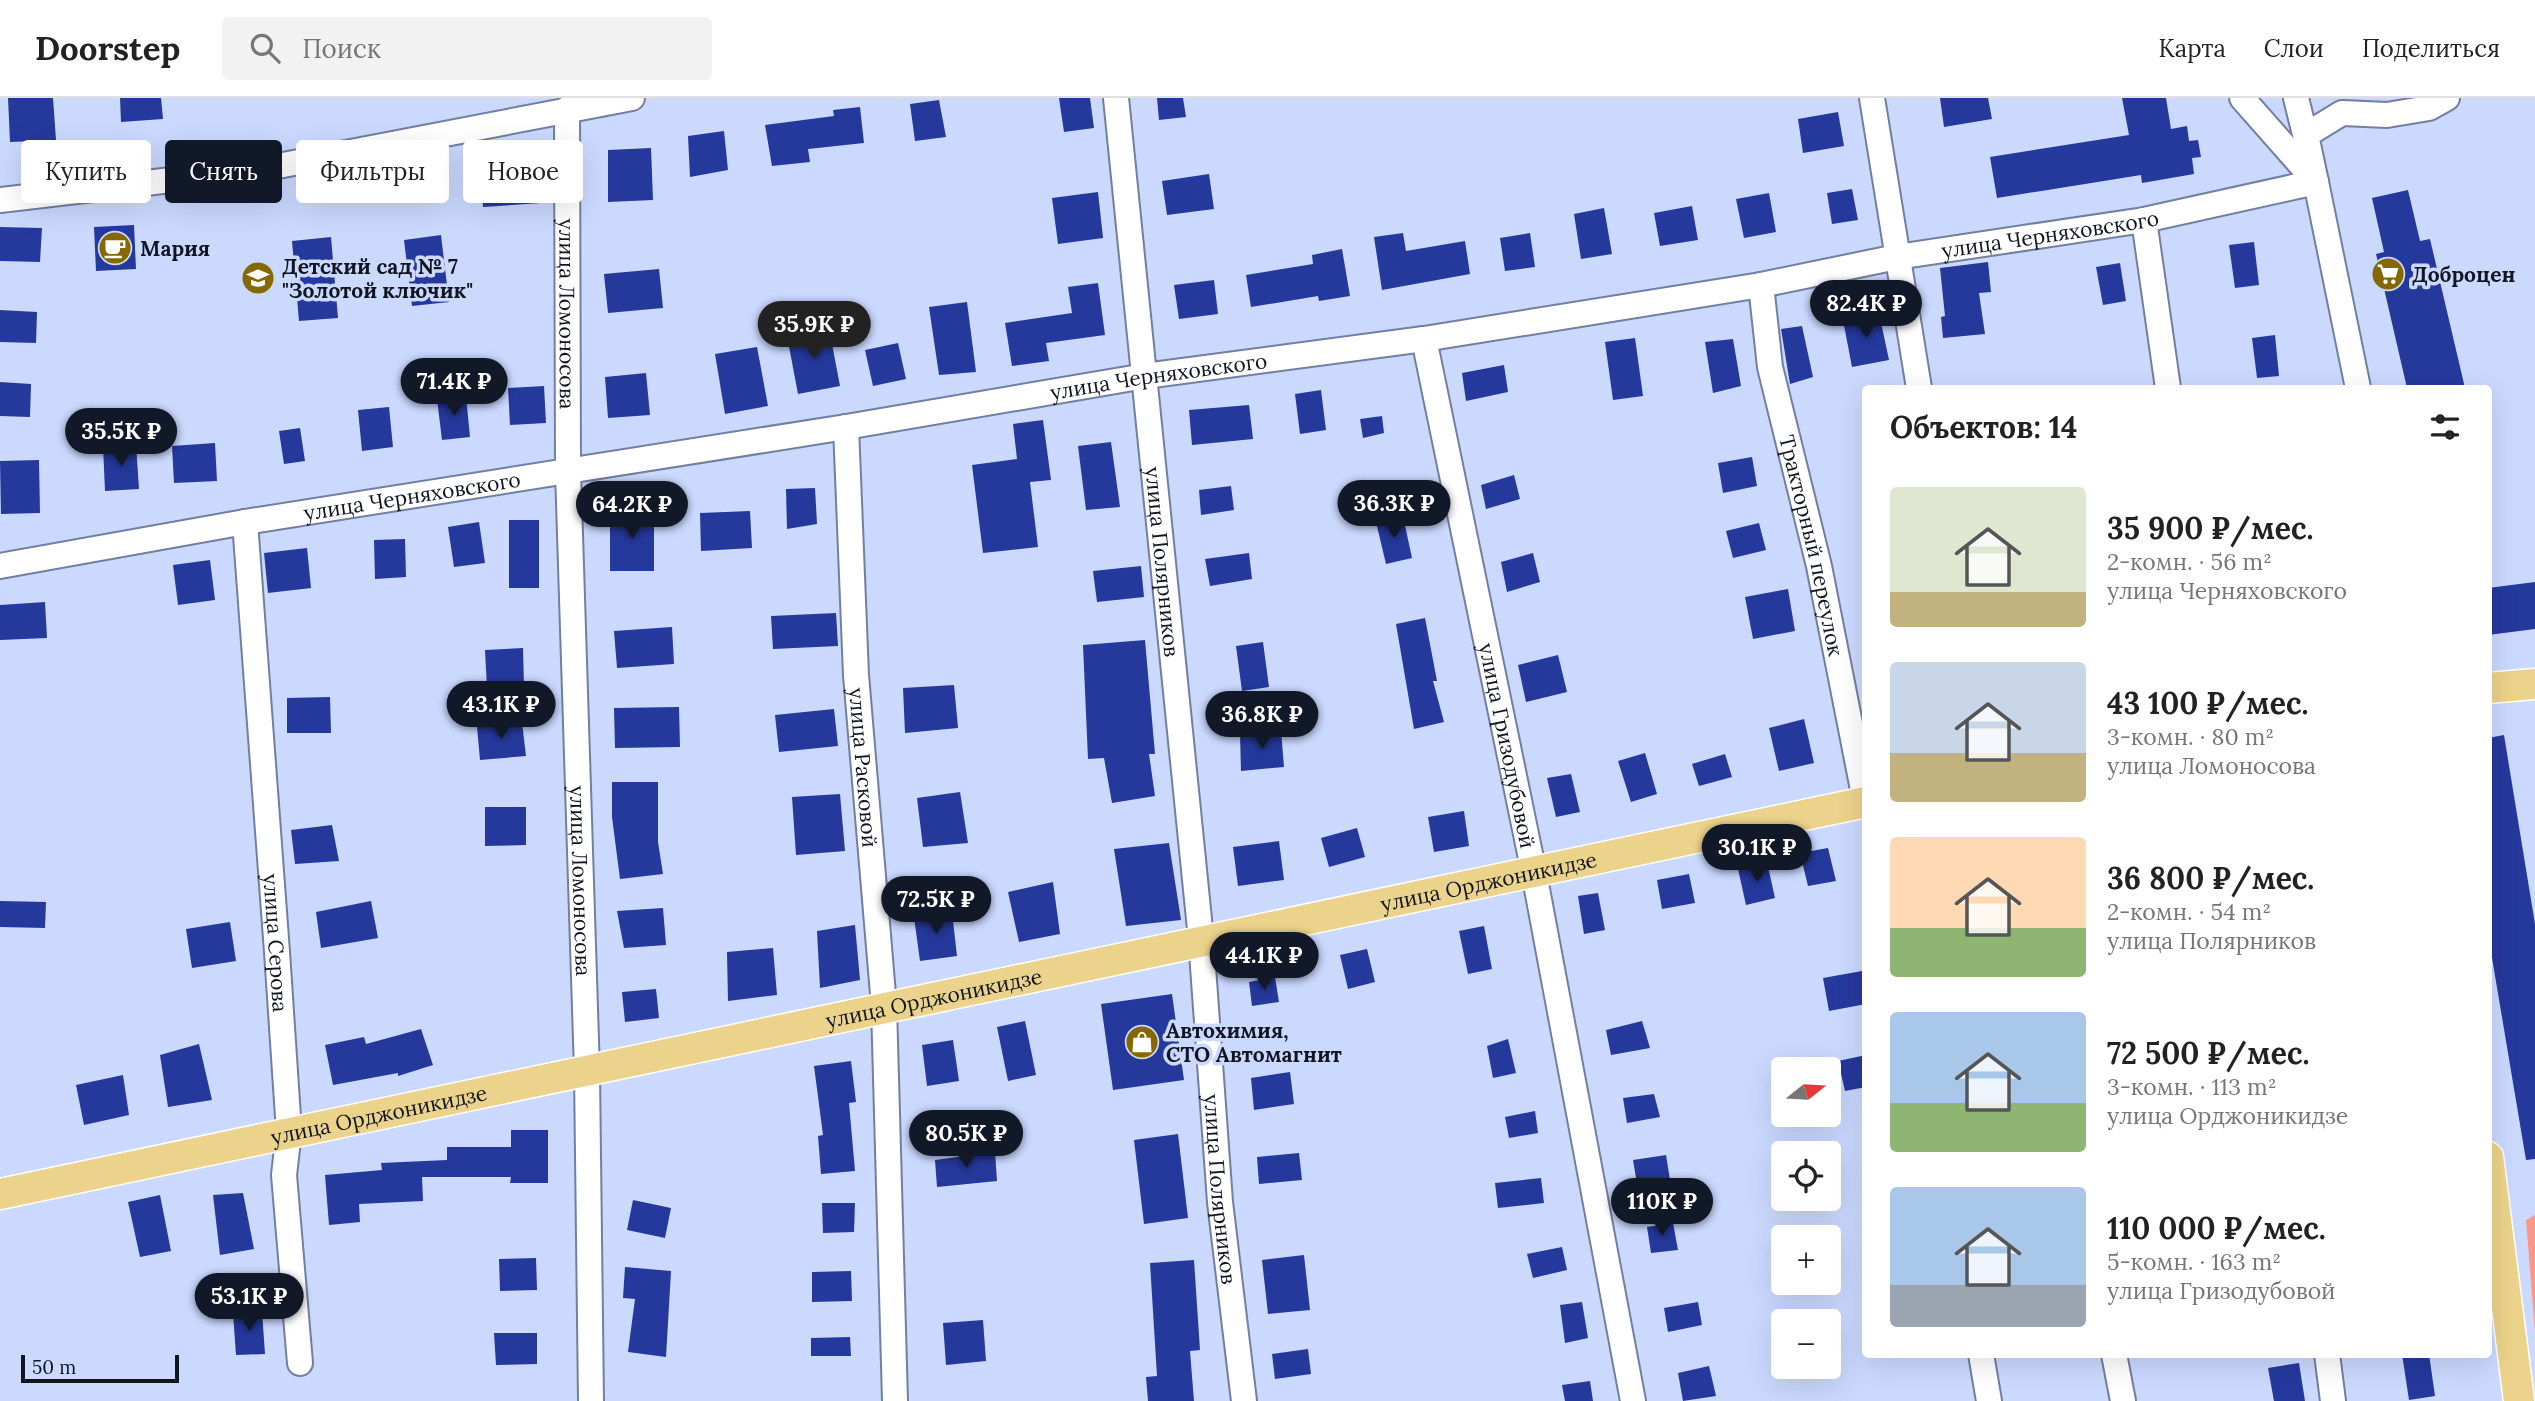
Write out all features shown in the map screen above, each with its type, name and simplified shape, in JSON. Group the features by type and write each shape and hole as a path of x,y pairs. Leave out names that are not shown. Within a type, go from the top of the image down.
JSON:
{"main road":[{"path":"2492,688 2535,684"},
{"name":"улица Орджоникидзе","path":"0,1194 587,1072 1201,939 1534,873 1862,804"},
{"path":"2492,1188 2519,1401"}],"street":[{"path":"0,200 257,170 567,108 632,98"},
{"name":"улица Полярников","path":"1116,98 1201,939 1220,1202 1244,1401"},
{"path":"1872,98 1918,385"},
{"path":"2242,98 2316,182"},
{"path":"2296,98 2316,182"},
{"path":"2310,98 2306,135 2357,385"},
{"path":"2306,135 2349,106 2387,116 2430,108 2446,98"},
{"name":"улица Ломоносова","path":"567,108 568,471 587,1072 591,1401"},
{"name":"улица Черняховского","path":"0,566 245,522 846,427 1145,376 1424,339 1761,285 1897,257 2144,220 2316,182"},
{"path":"2144,220 2168,385"},
{"name":"Тракторный переулок","path":"1761,285 1770,368 1819,566 1862,788"},
{"name":"улица Гризодубовой","path":"1424,339 1534,873 1633,1401"},
{"name":"улица Расковой","path":"846,427 856,675 884,1006 895,1401"},
{"name":"улица Серова","path":"245,522 289,1132 284,1175 300,1363"},
{"path":"1982,1358 1989,1401"},
{"path":"2115,1358 2123,1401"},
{"path":"2328,1358 2333,1401"}],"shaded area":[{"path":"2535,1215 2535,1332 2526,1220"}],"building":[{"path":"8,98 53,98 56,140 10,142"},
{"path":"120,98 161,98 163,119 121,122"},
{"path":"1059,98 1090,98 1094,128 1064,132"},
{"path":"1157,98 1183,98 1186,117 1159,120"},
{"path":"1940,98 1988,98 1992,119 1944,127"},
{"path":"2122,98 2166,98 2171,129 2187,126 2189,141 2198,140 2201,157 2192,158 2194,174 2142,183 2141,175 1997,198 1990,157 2129,135"},
{"path":"939,100 946,137 915,141 910,104"},
{"path":"860,107 864,143 808,149 810,162 772,166 765,125 834,116 833,110"},
{"path":"1838,112 1844,146 1803,153 1798,119"},
{"path":"724,131 728,170 690,177 688,136"},
{"path":"651,148 653,200 608,202 608,150"},
{"path":"1209,174 1214,209 1167,215 1162,181"},
{"path":"1852,189 1858,220 1832,224 1827,193"},
{"path":"2408,190 2420,241 2430,239 2464,385 2406,385 2376,254 2384,252 2372,198"},
{"path":"1098,192 1103,238 1058,244 1052,198"},
{"path":"1769,193 1776,232 1744,238 1736,199"},
{"path":"483,203 541,203 483,207"},
{"path":"1692,206 1698,240 1660,246 1654,213"},
{"path":"1604,208 1612,254 1581,259 1574,214"},
{"name":"Мария","path":"134,225 136,269 96,271 94,227"},
{"path":"0,227 42,228 40,262 0,261"},
{"path":"1403,233 1406,251 1465,241 1470,274 1382,290 1374,237"},
{"path":"1530,233 1535,267 1505,271 1500,238"},
{"path":"441,235 449,302 412,306 404,240"},
{"path":"331,237 338,318 299,321 292,241"},
{"path":"2254,242 2259,285 2235,288 2229,245"},
{"path":"1342,249 1350,296 1319,301 1318,296 1251,307 1246,275 1313,264 1312,255"},
{"path":"1988,262 1991,292 1979,293 1985,334 1943,338 1941,317 1945,316 1940,268"},
{"path":"2120,263 2126,301 2103,305 2096,267"},
{"path":"659,269 663,308 608,313 604,274"},
{"path":"1214,280 1218,314 1179,319 1174,285"},
{"path":"1098,283 1105,335 1046,343 1049,361 1012,366 1005,323 1072,313 1068,287"},
{"path":"967,302 976,372 939,375 929,307"},
{"path":"0,310 37,312 36,343 0,342"},
{"path":"1879,313 1889,360 1852,367 1843,320"},
{"path":"1802,326 1813,377 1790,384 1781,329"},
{"path":"829,328 840,386 798,394 787,336"},
{"path":"2275,335 2279,376 2257,378 2252,338"},
{"path":"1635,338 1643,396 1613,400 1605,342"},
{"path":"1733,339 1741,386 1713,393 1705,342"},
{"path":"898,343 906,379 873,386 865,350"},
{"path":"757,347 768,406 725,414 715,354"},
{"path":"1504,365 1508,392 1466,401 1462,373"},
{"path":"646,373 650,415 608,418 605,377"},
{"path":"0,382 31,384 30,417 0,416"},
{"path":"544,386 546,423 510,425 508,388"},
{"path":"1321,390 1326,430 1300,434 1295,394"},
{"path":"466,396 470,437 442,440 437,399"},
{"path":"1249,405 1253,439 1192,445 1189,410"},
{"path":"389,407 393,447 362,451 358,410"},
{"path":"1382,416 1384,433 1363,438 1360,419"},
{"path":"1043,420 1051,480 1030,482 1038,547 983,553 972,465 1017,459 1013,424"},
{"path":"300,428 305,461 284,464 279,431"},
{"path":"1111,442 1120,507 1086,510 1078,446"},
{"path":"215,443 217,481 174,483 172,446"},
{"path":"136,444 139,489 105,491 103,446"},
{"path":"1752,457 1757,486 1723,493 1718,463"},
{"path":"39,460 40,513 1,514 0,461"},
{"path":"1514,475 1520,499 1486,509 1481,485"},
{"path":"1231,486 1234,510 1201,515 1199,490"},
{"path":"815,488 817,524 787,529 786,489"},
{"path":"610,511 654,511 654,571 610,571"},
{"path":"750,511 752,548 701,551 700,513"},
{"path":"1403,516 1412,558 1386,564 1376,522"},
{"path":"509,520 539,520 539,588 509,588"},
{"path":"479,522 485,563 454,567 448,527"},
{"path":"1759,523 1766,550 1733,558 1726,531"},
{"path":"405,539 406,577 375,579 374,540"},
{"path":"307,548 311,588 268,593 264,553"},
{"path":"1249,553 1252,579 1210,586 1205,559"},
{"path":"1533,553 1540,582 1507,592 1501,562"},
{"path":"210,560 215,600 178,605 173,565"},
{"path":"1141,566 1144,597 1097,602 1093,571"},
{"path":"2535,582 2535,629 2492,634 2492,587"},
{"path":"1788,589 1795,631 1753,639 1745,597"},
{"path":"45,602 47,638 0,640 0,605"},
{"path":"836,613 838,646 773,649 771,616"},
{"path":"1425,618 1437,681 1433,681 1444,722 1414,729 1396,624"},
{"path":"672,627 674,664 617,668 614,631"},
{"path":"1145,640 1155,754 1149,754 1155,796 1112,803 1104,758 1088,759 1083,645"},
{"path":"1263,642 1269,687 1242,691 1236,646"},
{"path":"523,648 524,687 487,688 485,650"},
{"path":"1558,655 1567,692 1526,702 1518,665"},
{"path":"954,685 958,728 905,733 903,688"},
{"path":"330,697 331,733 287,733 287,698"},
{"path":"679,707 680,747 615,748 614,708"},
{"path":"834,709 838,746 779,752 775,715"},
{"path":"1804,719 1814,763 1779,771 1769,728"},
{"path":"522,722 526,756 480,760 477,727"},
{"path":"1281,730 1284,767 1241,771 1240,734"},
{"path":"2504,735 2535,924 2535,1159 2526,1160 2492,958 2492,737"},
{"path":"1645,753 1657,794 1631,802 1618,761"},
{"path":"1725,754 1732,777 1699,786 1692,764"},
{"path":"1571,774 1580,812 1556,817 1547,778"},
{"path":"612,782 658,782 658,842 663,874 620,879 612,817"},
{"path":"960,792 968,843 923,847 917,798"},
{"path":"840,794 845,851 796,855 792,797"},
{"path":"485,807 526,807 526,845 485,846"},
{"path":"1464,811 1469,846 1434,852 1428,817"},
{"path":"332,825 339,861 295,864 291,830"},
{"path":"1357,828 1365,857 1329,867 1321,838"},
{"path":"1279,841 1284,880 1238,886 1233,847"},
{"path":"1169,843 1181,920 1126,926 1114,849"},
{"path":"1828,848 1836,881 1808,886 1800,853"},
{"path":"1767,862 1775,898 1746,905 1738,869"},
{"path":"1689,874 1695,903 1662,909 1657,880"},
{"path":"1053,882 1060,934 1019,942 1008,892"},
{"path":"1598,893 1605,930 1584,934 1578,896"},
{"path":"0,901 46,902 45,928 0,927"},
{"path":"371,901 378,938 321,948 316,912"},
{"path":"663,908 666,945 624,948 617,911"},
{"path":"952,912 957,956 920,961 914,917"},
{"path":"230,922 236,961 192,968 186,929"},
{"path":"855,925 860,980 820,988 817,931"},
{"path":"1484,926 1492,969 1468,974 1459,931"},
{"path":"773,948 777,995 728,1001 727,952"},
{"path":"1367,949 1375,982 1348,989 1340,955"},
{"path":"1862,971 1862,1005 1829,1011 1823,978"},
{"path":"1275,977 1279,1002 1252,1006 1249,982"},
{"path":"656,989 659,1018 625,1022 622,992"},
{"name":"Автохимия, СТО Автомагнит","path":"1172,994 1184,1080 1113,1090 1101,1004"},
{"path":"1025,1021 1036,1075 1008,1081 997,1027"},
{"path":"1642,1021 1650,1048 1611,1055 1606,1030"},
{"path":"421,1029 433,1065 398,1076 398,1073 333,1085 325,1045 364,1037 366,1044"},
{"path":"1508,1039 1516,1073 1493,1078 1487,1046"},
{"path":"953,1040 959,1081 927,1086 922,1045"},
{"path":"199,1044 212,1100 168,1107 160,1055"},
{"path":"1862,1056 1862,1088 1845,1091 1841,1060"},
{"path":"851,1061 856,1102 849,1103 855,1171 821,1174 818,1136 823,1135 814,1066"},
{"path":"1290,1072 1294,1104 1254,1110 1251,1078"},
{"path":"123,1075 129,1115 84,1125 76,1085"},
{"path":"1654,1094 1660,1117 1627,1123 1623,1098"},
{"path":"1535,1111 1538,1133 1509,1138 1505,1117"},
{"path":"511,1130 548,1130 548,1183 510,1183 511,1177 422,1177 423,1201 359,1204 360,1222 329,1225 325,1175 382,1170 381,1163 447,1160 447,1147 511,1147"},
{"path":"1178,1134 1188,1218 1144,1224 1134,1140"},
{"path":"995,1152 997,1181 937,1187 935,1160"},
{"path":"1299,1153 1302,1180 1259,1184 1257,1157"},
{"path":"1666,1155 1671,1186 1638,1190 1633,1160"},
{"path":"1541,1178 1544,1203 1498,1208 1495,1183"},
{"path":"243,1193 254,1249 220,1255 213,1195"},
{"path":"160,1195 171,1251 140,1257 128,1202"},
{"path":"633,1200 671,1208 665,1238 627,1230"},
{"path":"822,1203 855,1203 854,1232 823,1233"},
{"path":"1673,1223 1678,1250 1651,1253 1647,1227"},
{"path":"1562,1247 1567,1270 1533,1278 1527,1254"},
{"path":"1304,1255 1310,1310 1268,1314 1262,1260"},
{"path":"536,1258 537,1290 500,1291 499,1259"},
{"path":"1194,1260 1200,1350 1190,1351 1194,1401 1148,1401 1146,1377 1157,1376 1150,1263"},
{"path":"625,1267 671,1271 666,1357 628,1352 635,1299 623,1298"},
{"path":"851,1271 852,1301 812,1302 812,1272"},
{"path":"1582,1302 1588,1338 1565,1343 1560,1305"},
{"path":"1698,1302 1702,1325 1668,1332 1664,1308"},
{"path":"262,1311 265,1354 236,1355 233,1313"},
{"path":"983,1320 986,1361 946,1365 943,1323"},
{"path":"494,1333 537,1333 537,1364 496,1365"},
{"path":"850,1337 851,1356 811,1356 811,1338"},
{"path":"1308,1349 1311,1374 1275,1379 1272,1354"},
{"path":"2403,1358 2430,1358 2435,1396 2409,1400"},
{"path":"2299,1363 2305,1401 2274,1401 2268,1368"},
{"path":"1709,1366 1716,1396 1683,1401 1678,1373"},
{"path":"1590,1381 1593,1401 1565,1401 1562,1385"}],"place":[{"name":"Мария","path":"115,248"},
{"name":"Доброцен","path":"2388,274"},
{"name":"Детский сад № 7 \"Золотой ключик\"","path":"258,278"},
{"name":"Автохимия, СТО Автомагнит","path":"1142,1042"}]}
